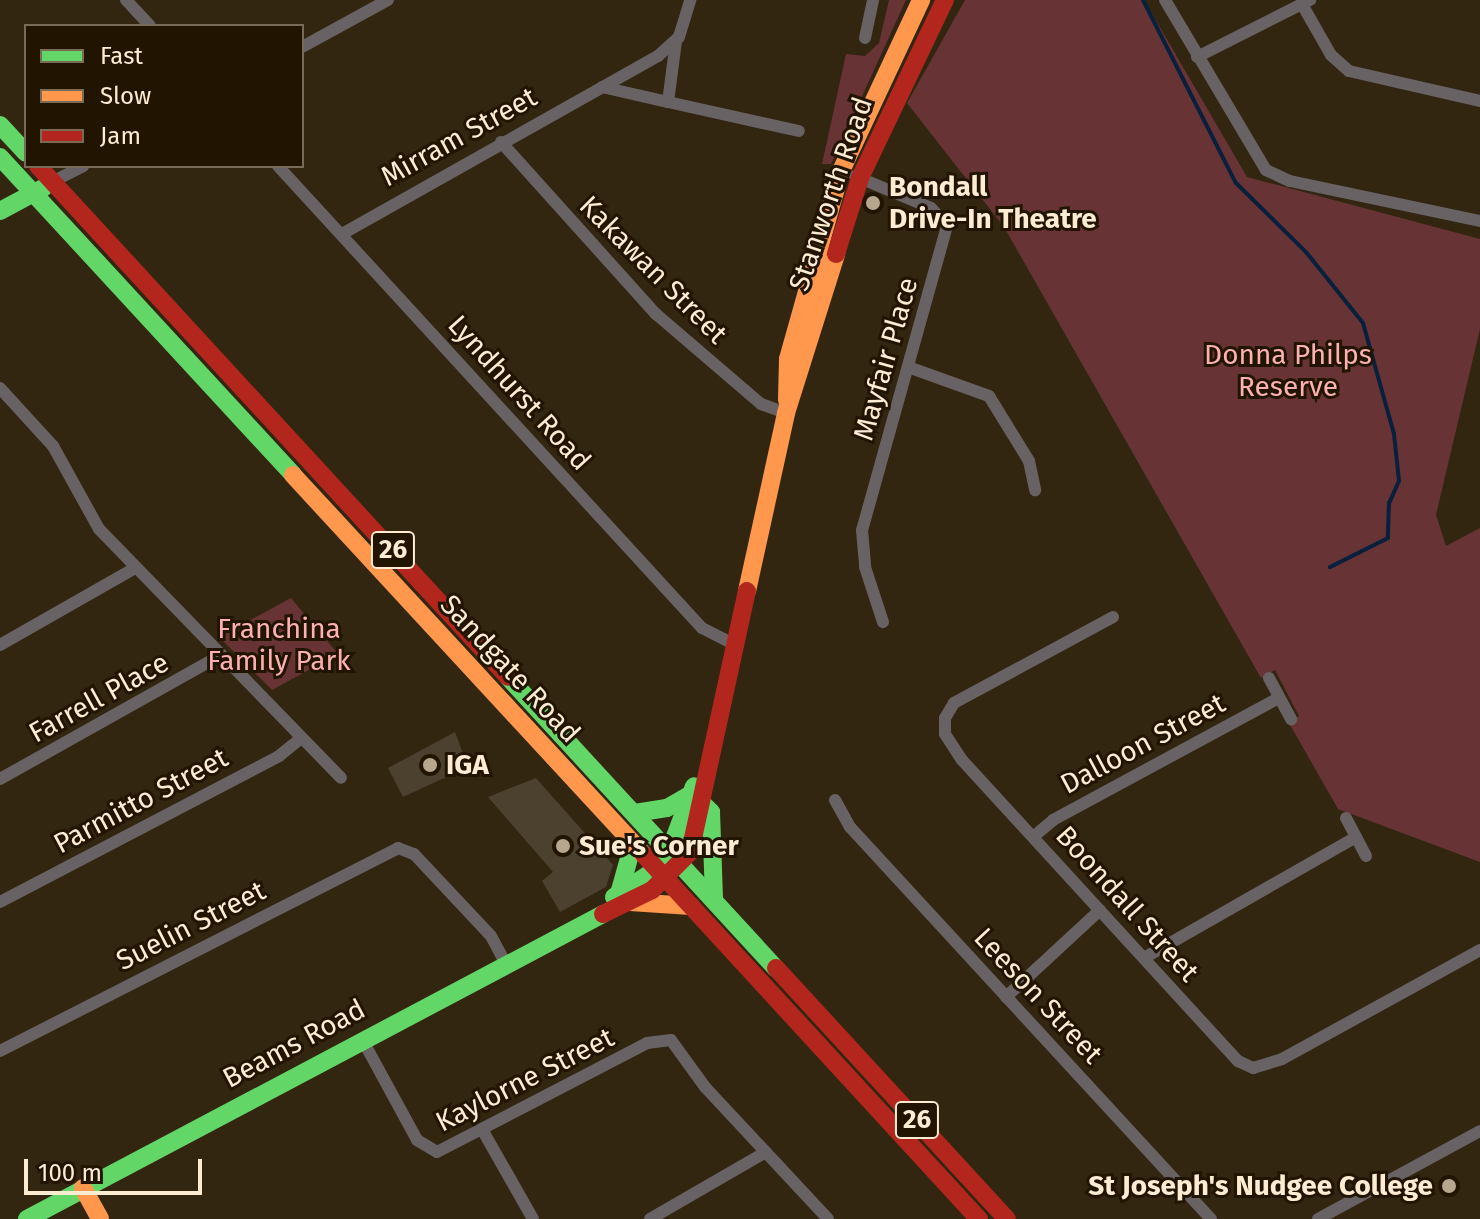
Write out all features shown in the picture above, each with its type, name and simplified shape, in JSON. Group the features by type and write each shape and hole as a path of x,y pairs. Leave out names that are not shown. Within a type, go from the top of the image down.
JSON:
{"main road":[{"name":"Stanworth Road","path":"786,413 788,359 841,171 921,0"},
{"name":"Stanworth Road","path":"661,874 676,856 693,846 696,798 786,413 860,178 945,0"},
{"path":"0,125 24,151"},
{"name":"Sandgate Road","path":"0,157 979,1219"},
{"name":"Sandgate Road","path":"40,168 1007,1219"},
{"path":"0,211 52,182"},
{"path":"635,813 667,808 696,798 711,812 714,898"},
{"path":"633,844 624,898 691,906"},
{"name":"Beams Road","path":"27,1219 587,920 661,874"},
{"path":"83,1188 100,1219"}],"street":[{"path":"126,0 148,24"},
{"path":"304,46 388,0"},
{"path":"668,102 676,41 690,0"},
{"path":"865,38 873,0"},
{"path":"1165,0 1253,158 1272,174 1480,221"},
{"path":"1197,57 1283,9 1306,3 1342,68 1480,101"},
{"name":"Mirram Street","path":"342,234 602,87 676,41"},
{"path":"602,87 799,131"},
{"name":"Kakawan Street","path":"501,142 656,314 761,404 786,413"},
{"path":"52,182 79,168"},
{"name":"Lyndhurst Road","path":"280,168 702,628 732,643"},
{"name":"Mayfair Place","path":"841,171 931,208 947,226 862,530 865,567 883,622"},
{"path":"908,367 989,396 1029,461 1035,490"},
{"path":"0,389 53,446 86,512 135,568 341,778"},
{"path":"0,645 135,568"},
{"name":"Boondall Street","path":"1113,617 954,703 945,718 953,750 1233,1056 1253,1068 1282,1059 1480,950"},
{"name":"Farrell Place","path":"0,779 219,656"},
{"path":"1269,678 1291,719"},
{"name":"Dalloon Street","path":"1033,837 1053,820 1279,698"},
{"name":"Parmitto Street","path":"0,902 279,756 301,738"},
{"name":"Leeson Street","path":"835,800 850,827 1211,1219"},
{"path":"1346,818 1366,856"},
{"path":"1144,958 1356,837"},
{"name":"Suelin Street","path":"0,1051 404,848 491,936 505,962"},
{"path":"1006,997 1100,910"},
{"name":"Kaylorne Street","path":"362,1039 423,1148 441,1152 647,1043 676,1042 705,1087 766,1152"},
{"path":"483,1131 533,1219"},
{"path":"1318,1219 1480,1131"},
{"path":"650,1219 766,1152 828,1219"}],"green space":[{"path":"889,0 906,0 831,164 822,164 846,54 865,56 879,43"},
{"name":"Donna Philps Reserve","path":"965,0 1144,0 1247,177 1480,239 1480,329 1436,515 1446,546 1480,528 1480,862 1338,809 1289,723 1299,716 1275,670 1261,678 1004,227 907,103"},
{"name":"Franchina Family Park","path":"291,598 338,654 272,690 219,637"}],"building":[{"name":"IGA","path":"455,732 468,767 403,797 388,768"},
{"name":"Sue's Corner","path":"536,778 613,865 606,887 560,912 542,881 553,872 488,797"}],"waterway":[{"path":"1143,0 1236,183 1306,252 1363,323 1394,434 1399,481 1389,503 1388,538 1330,567"}],"traffic: fast":[{"path":"0,125 24,151"},
{"path":"0,157 293,475"},
{"path":"0,211 43,188"},
{"path":"508,677 776,968"},
{"path":"614,897 649,874 670,850 694,786"},
{"path":"635,813 667,808 691,794"},
{"path":"702,803 711,812 714,898"},
{"path":"619,894 633,844"},
{"path":"27,1219 603,914"}],"traffic: slow":[{"path":"787,400 788,359 841,171 921,0"},
{"path":"747,591 786,413 836,254"},
{"path":"293,475 644,855"},
{"path":"630,902 691,906"},
{"path":"83,1188 100,1219"}],"traffic: jam":[{"path":"836,254 860,178 945,0"},
{"path":"40,168 508,677"},
{"path":"603,914 652,890 690,852 747,591"},
{"path":"644,855 979,1219"},
{"path":"776,968 1007,1219"}],"place":[{"name":"Bondall Drive-In Theatre","path":"873,203"},
{"name":"IGA","path":"430,765"},
{"name":"Sue's Corner","path":"563,846"},
{"name":"St Joseph's Nudgee College","path":"1449,1186"}]}
